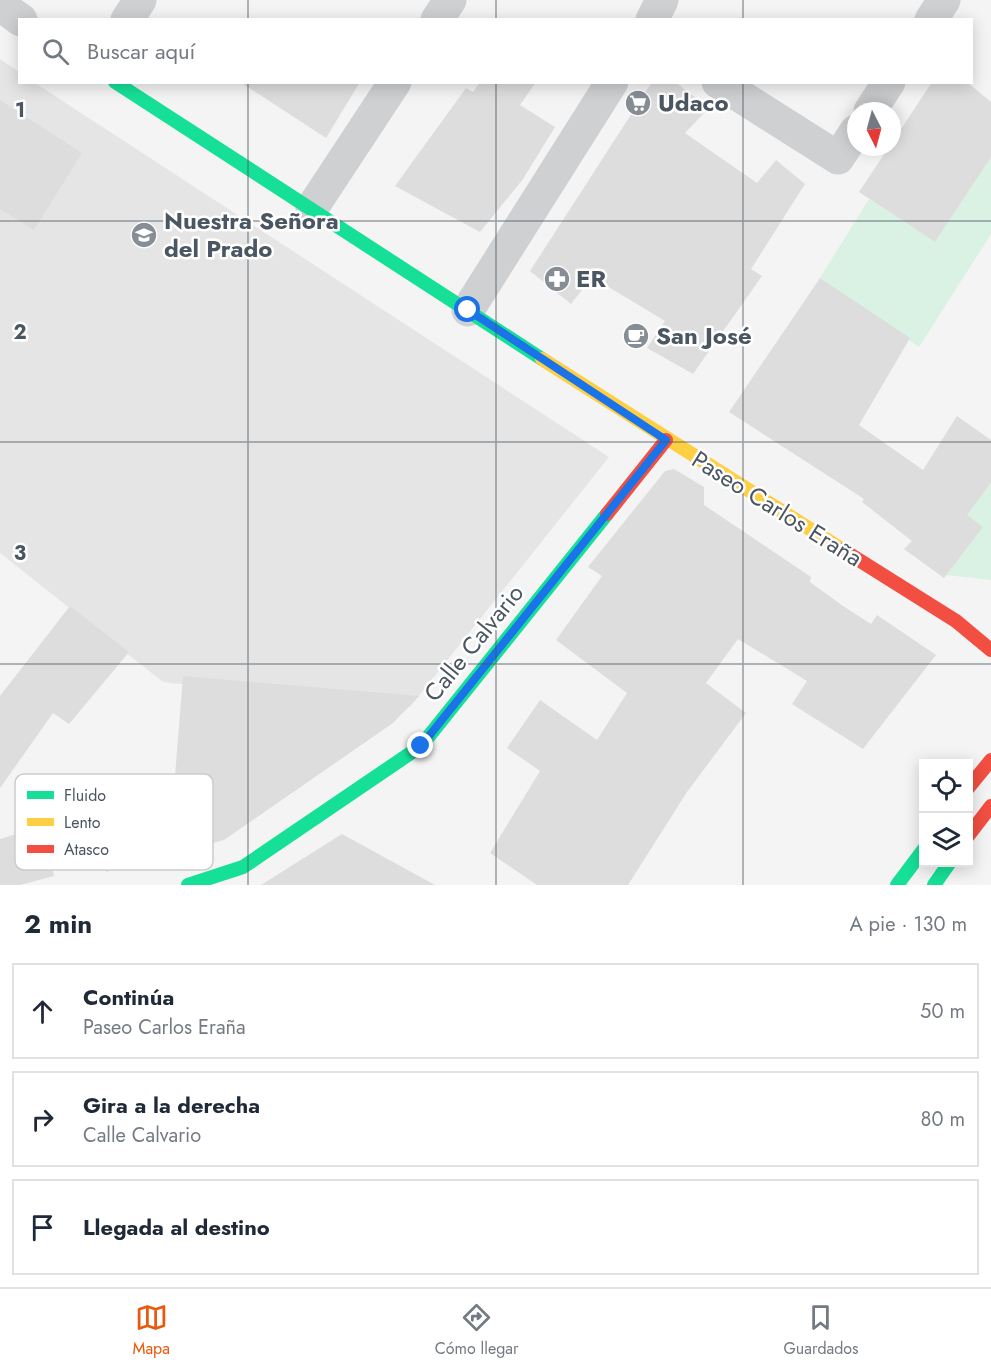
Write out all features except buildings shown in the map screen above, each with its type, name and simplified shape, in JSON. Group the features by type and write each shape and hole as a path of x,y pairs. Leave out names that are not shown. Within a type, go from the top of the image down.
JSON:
{"main road":[{"name":"Paseo Carlos Eraña","path":"118,84 666,440 956,621 991,650"},
{"name":"Calle Calvario","path":"188,885 243,867 421,746 666,440"},
{"path":"973,783 991,760"},
{"path":"973,831 991,806"},
{"path":"897,885 919,856"},
{"path":"934,885 947,867"}],"street":[{"path":"128,18 140,0"},
{"path":"438,18 450,0"},
{"path":"653,18 662,0"},
{"path":"932,18 944,0"},
{"path":"0,5 18,18"},
{"path":"312,208 394,84"},
{"path":"468,310 611,84"},
{"path":"721,84 838,158 847,144"},
{"path":"876,102 888,84"},
{"name":"Paseo Carlos Eraña","path":"956,621 991,627"}],"shaded area":[{"path":"0,59 18,71 18,84 37,84 609,457 410,707 163,682 0,553"}],"green space":[{"path":"991,157 991,234 919,347 820,278 869,199 935,242"},
{"path":"991,484 991,580 946,575 951,503 980,497"}],"traffic: fast":[{"path":"118,84 542,359"},
{"path":"188,885 243,867 421,746 607,514"},
{"path":"897,885 919,856"},
{"path":"934,885 947,867"}],"traffic: slow":[{"path":"542,359 843,550"}],"traffic: jam":[{"path":"607,514 666,440"},
{"path":"843,550 956,621 991,650"},
{"path":"973,782 991,760"},
{"path":"973,829 991,806"}],"place":[{"name":"Udaco","path":"638,103"},
{"name":"Nuestra Señora del Prado","path":"144,235"},
{"name":"ER","path":"557,279"},
{"name":"San José","path":"636,336"}],"route":[{"path":"421,746 666,440 468,310"}]}
